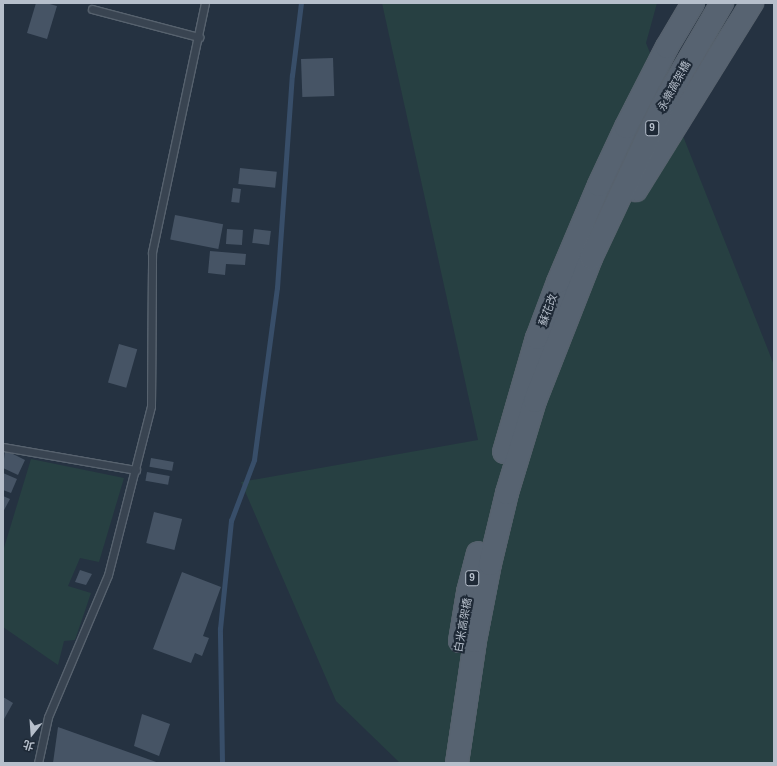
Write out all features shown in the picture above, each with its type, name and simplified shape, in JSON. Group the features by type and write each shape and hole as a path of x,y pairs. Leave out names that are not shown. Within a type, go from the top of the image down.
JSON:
{"main road":[{"name":"蘇花改","path":"527,398 537,338 582,225 629,120 666,48 693,3"},
{"name":"永樂高架橋","path":"591,258 665,101 722,3"},
{"path":"591,258 644,177 752,3"},
{"name":"蘇花改","path":"527,398 591,258"},
{"name":"白米高架橋","path":"442,763 468,592 490,501 527,398"},
{"name":"白米高架橋","path":"457,763 475,641 490,564 507,494 527,398"}],"lane":[{"path":"38,763 48,717 108,575 136,470 151,406 152,252 199,37 205,3"},
{"path":"92,9 199,37"},
{"path":"3,447 136,470"}],"green space":[{"path":"382,3 657,3 646,43 774,365 774,763 400,763 336,701 241,482 478,440"},
{"path":"31,459 124,478 99,562 80,558 68,586 91,593 75,640 64,641 58,665 3,627 3,551"}],"building":[{"path":"36,3 46,3 57,6 47,39 27,33"},
{"path":"333,58 334,96 302,97 301,59"},
{"path":"240,168 277,172 275,188 238,184"},
{"path":"233,188 241,189 239,203 231,202"},
{"path":"175,215 223,224 218,249 170,240"},
{"path":"227,229 243,230 242,245 226,244"},
{"path":"254,229 271,231 269,245 252,243"},
{"path":"210,251 246,254 245,265 226,264 225,275 208,273"},
{"path":"119,344 137,349 126,388 108,382"},
{"path":"5,450 25,460 18,475 3,468"},
{"path":"151,458 174,462 172,471 149,467"},
{"path":"147,472 170,476 168,485 145,481"},
{"path":"3,473 17,479 11,493 3,490"},
{"path":"3,496 10,499 3,512"},
{"path":"154,512 182,519 174,550 146,543"},
{"path":"80,570 92,574 86,585 75,582"},
{"path":"182,572 221,587 203,636 209,638 202,656 195,653 191,663 153,649"},
{"path":"3,697 13,703 3,721"},
{"path":"142,714 170,724 159,756 134,746"},
{"path":"58,727 159,763 53,763"}],"waterway":[{"path":"222,763 220,629 231,521 254,460 277,288 292,76 301,3"}]}
